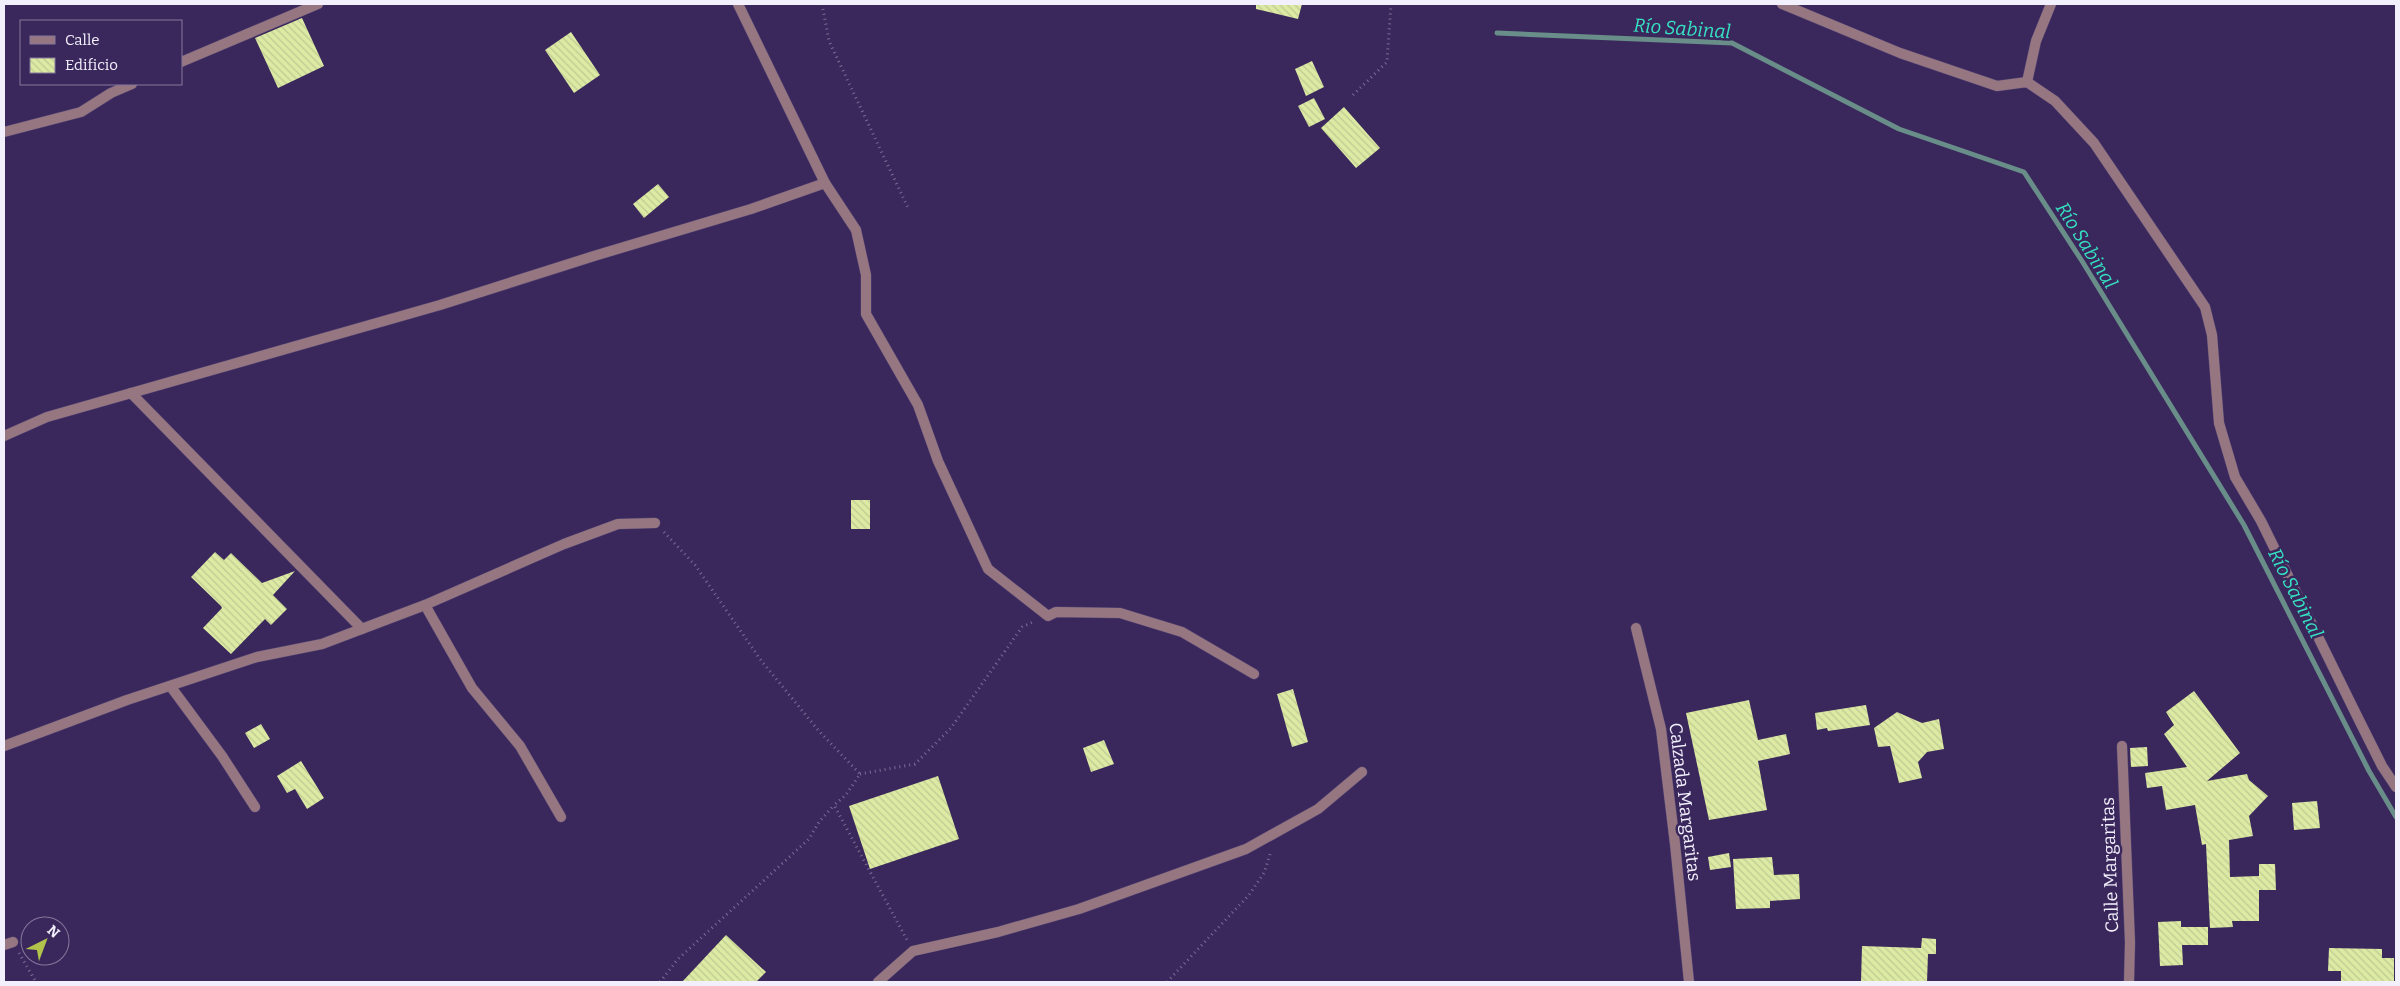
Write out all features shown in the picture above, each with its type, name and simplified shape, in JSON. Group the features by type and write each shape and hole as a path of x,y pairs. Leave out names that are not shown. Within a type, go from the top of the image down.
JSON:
{"street":[{"path":"182,62 318,4"},
{"path":"738,4 825,183 856,230 866,275 866,314 918,405 938,461 988,569 1048,616 1056,612 1120,613 1182,632 1254,674"},
{"path":"1782,4 1900,53 1997,86 2027,82 2055,102 2094,143 2205,307 2213,344 2219,423 2235,477 2261,520 2382,766 2396,787"},
{"path":"2027,82 2036,41 2051,4"},
{"path":"4,132 82,112 111,93 130,85"},
{"path":"4,436 47,417 440,305 594,256 751,210 825,183"},
{"path":"131,392 362,629"},
{"path":"4,746 118,703 257,657 322,644 425,605 564,544 618,524 655,523"},
{"path":"425,605 472,688 520,746 561,817"},
{"name":"Calzada Margaritas","path":"1636,628 1661,729 1676,844 1689,982"},
{"path":"171,687 222,756 255,807"},
{"name":"Calle Margaritas","path":"2122,746 2130,942 2129,982"},
{"path":"878,982 914,951 998,932 1079,909 1246,849 1318,809 1362,772"}],"path":[{"path":"822,4 829,41 909,210"},
{"path":"1353,95 1387,62 1391,4"},
{"path":"655,523 695,565 760,659 818,730 860,774"},
{"path":"660,982 678,959 809,839 819,822 846,795 860,774 915,764 951,728 1022,627 1048,616"},
{"path":"834,805 914,951"},
{"path":"1167,982 1249,895 1264,873 1277,832"}],"building":[{"path":"1256,4 1302,4 1298,19 1256,9"},
{"path":"302,18 324,66 278,88 255,38"},
{"path":"571,32 600,75 574,93 545,50"},
{"path":"1312,61 1324,87 1306,96 1295,69"},
{"path":"1314,98 1325,119 1309,127 1298,106"},
{"path":"1344,107 1380,148 1356,168 1321,128"},
{"path":"658,184 669,197 644,218 633,204"},
{"path":"851,500 870,500 870,529 851,529"},
{"path":"215,552 224,560 231,553 262,583 295,571 273,595 287,609 271,625 265,619 231,654 203,628 222,608 221,606 191,577"},
{"path":"1293,689 1308,742 1292,747 1277,694"},
{"path":"2194,691 2240,753 2207,781 2247,774 2249,780 2268,796 2249,816 2253,836 2229,840 2230,877 2259,876 2259,864 2275,864 2276,890 2259,890 2259,921 2232,921 2233,927 2210,928 2206,844 2202,845 2195,805 2166,810 2162,786 2147,788 2145,773 2187,767 2164,734 2174,725 2166,712"},
{"path":"1749,700 1758,740 1786,734 1790,754 1758,761 1767,810 1709,820 1686,713"},
{"path":"1866,705 1870,725 1828,731 1827,728 1817,730 1815,713"},
{"path":"1897,712 1922,723 1939,719 1944,749 1927,752 1918,762 1922,778 1899,783 1890,746 1878,747 1874,728"},
{"path":"261,724 270,739 254,748 245,733"},
{"path":"1104,740 1114,764 1091,772 1083,748"},
{"path":"2147,747 2148,766 2131,767 2130,748"},
{"path":"301,761 324,798 307,809 295,789 287,793 277,776"},
{"path":"938,776 959,839 870,869 849,806"},
{"path":"2317,801 2320,828 2294,830 2292,803"},
{"path":"1729,853 1731,867 1710,870 1708,857"},
{"path":"1772,857 1774,875 1799,874 1800,899 1770,901 1770,908 1736,909 1733,859"},
{"path":"2181,921 2181,927 2208,927 2208,945 2182,945 2183,965 2160,966 2158,922"},
{"path":"726,935 766,972 756,982 682,982"},
{"path":"1922,938 1936,939 1936,954 1928,954 1927,982 1861,982 1862,946 1921,948"},
{"path":"2329,948 2382,949 2382,958 2394,958 2394,982 2341,982 2341,971 2328,971"}],"waterway":[{"name":"Río Sabinal","path":"1497,33 1732,43 1899,129 2024,172 2082,261 2244,525 2369,771 2396,817"}]}
